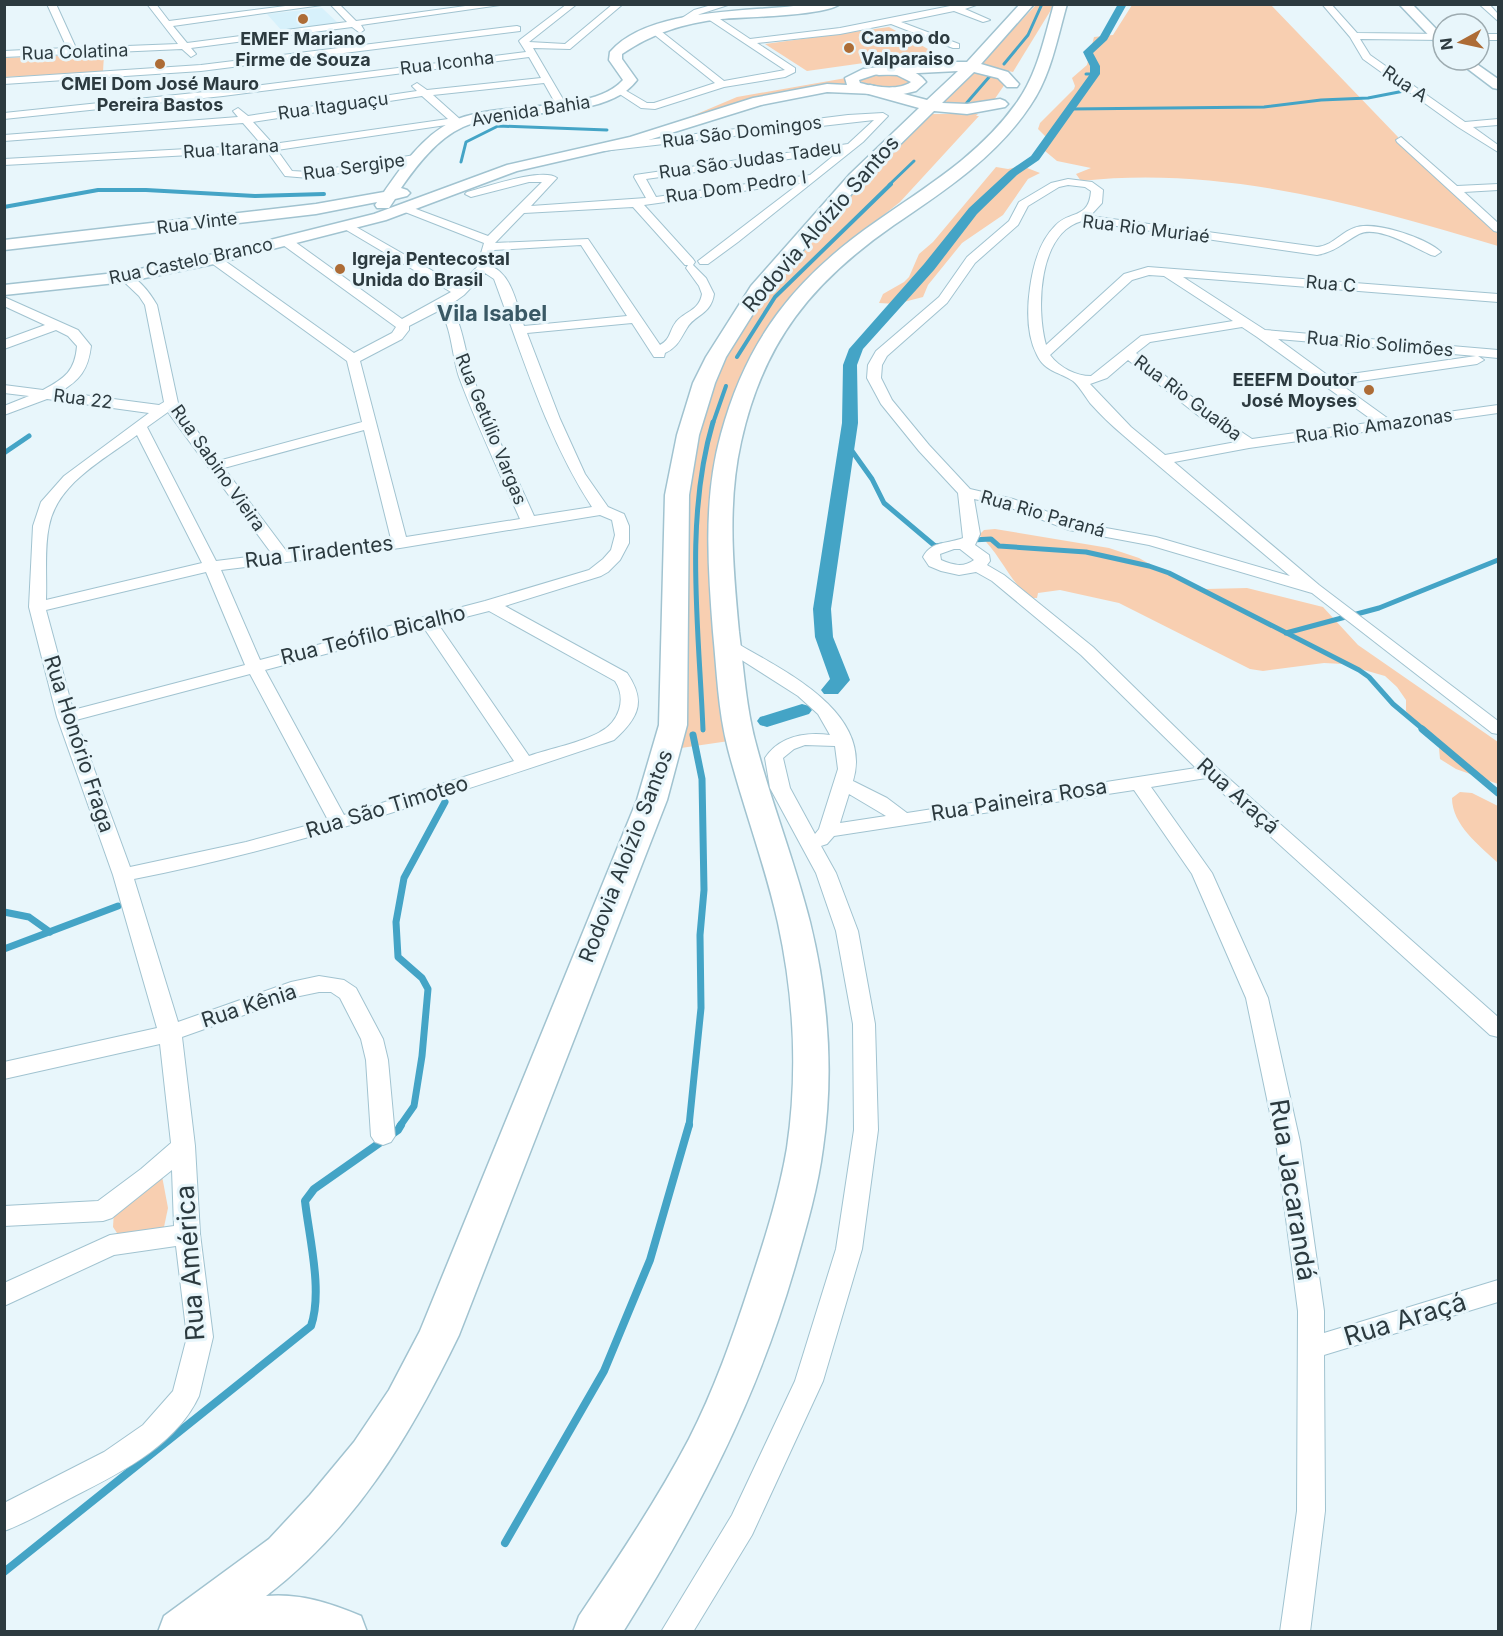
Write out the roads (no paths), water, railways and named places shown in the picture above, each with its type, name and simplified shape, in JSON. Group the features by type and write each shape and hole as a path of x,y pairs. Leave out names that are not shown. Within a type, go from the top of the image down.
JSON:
{"main road":[{"name":"Avenida Bahia","path":"375,218 415,158 457,122 599,99 620,91 627,87 630,80 615,60 616,52 654,30 696,17 799,11 834,4"},
{"name":"Rodovia Aloízio Santos","path":"181,1632 285,1554 326,1510 369,1456 399,1412 439,1335 651,800 663,764 673,725 675,702 677,495 688,435 704,383 716,357 758,290 856,178 894,121 929,106 970,67 1028,4"},
{"path":"1405,4 1431,29"},
{"name":"Rodovia Aloízio Santos","path":"596,1632 647,1552 704,1452 742,1365 771,1284 791,1213 807,1133 811,1052 796,928 734,717 723,570 722,484 728,447 746,387 764,350 806,290 831,264 964,168 1007,127 1039,80 1049,53 1061,5"},
{"path":"1030,55 1061,5"},
{"path":"990,45 956,56 873,71 855,76 851,80 858,87 929,106 967,109 1000,104"},
{"path":"873,71 943,66 970,67 996,72 1015,80 1000,104 979,128"},
{"name":"Rua Vinte","path":"4,245 316,209 389,196 424,184 634,135 742,94 873,71 906,74 916,77 919,82 911,88 899,91 870,90"},
{"path":"1479,72 1498,85"},
{"name":"Rua Castelo Branco","path":"4,290 125,277 214,259 348,226 506,170 673,129 720,111 758,101 820,89 870,90"},
{"path":"870,90 884,98 894,121"},
{"path":"908,210 965,144"},
{"path":"316,209 363,195 402,175 405,179 424,184"},
{"path":"297,211 322,216 327,222 324,229 312,236"},
{"path":"198,1632 250,1619 280,1618 309,1621 344,1632"}],"street":[{"path":"51,4 73,51"},
{"path":"151,4 204,72"},
{"path":"168,24 325,4"},
{"path":"334,4 382,50"},
{"path":"526,47 573,4"},
{"name":"Rua Iconha","path":"5,114 526,47 567,47 619,4"},
{"path":"696,17 728,4"},
{"path":"943,4 986,20"},
{"path":"751,41 840,32 975,4"},
{"name":"Rua A","path":"1326,4 1354,36 1366,57 1388,74 1417,90 1498,149"},
{"path":"1484,4 1498,18"},
{"path":"4,81 204,72 382,50 510,14 526,47 562,106"},
{"name":"Rua Colatina","path":"4,54 185,46 354,25 510,14"},
{"path":"620,91 645,106 655,106 722,84 785,74 792,70 751,41 696,17"},
{"path":"894,22 956,46"},
{"path":"654,30 722,84"},
{"path":"1354,36 1431,39"},
{"path":"396,65 423,93 457,122"},
{"name":"Rua Itaguaçu","path":"11,149 245,120 423,93 545,80"},
{"path":"219,88 270,148"},
{"path":"5,114 11,149"},
{"name":"Rua Dom Pedro I","path":"521,210 583,224 652,199 813,178 883,118 894,121"},
{"name":"Rua São Domingos","path":"603,148 776,136 894,121"},
{"name":"Rua Itarana","path":"11,149 270,148 457,122"},
{"path":"1462,125 1498,122"},
{"path":"776,136 799,154"},
{"path":"1401,140 1498,229"},
{"name":"Rua São Judas Tadeu","path":"652,199 639,177 851,146"},
{"name":"Rua Sergipe","path":"270,148 289,174 294,175 415,158"},
{"path":"402,325 443,304 460,292 483,268 489,244 552,180 550,177 529,179 471,194"},
{"path":"690,265 704,261 734,240 813,178"},
{"name":"Rua Rio Paraná","path":"1082,218 1096,203 1097,190 1088,184 1068,182 1055,185 1023,204 1014,224 971,260 943,300 880,354 875,365 874,378 886,401 924,448 965,492 1008,502 1075,527 1150,540 1197,552 1318,590 1498,729"},
{"path":"1455,189 1498,187"},
{"name":"Rua Dom Pedro I","path":"635,320 658,353 670,348 677,340 682,323 694,318 708,296 708,290 690,265 636,203"},
{"path":"404,208 489,244 583,224 587,243 635,320 521,330"},
{"name":"Rua Rio Muriaé","path":"1043,355 1038,345 1035,326 1037,276 1045,250 1056,230 1064,223 1082,218 1317,251 1334,248 1355,231 1375,228 1435,252"},
{"path":"348,226 460,292"},
{"path":"287,242 402,325"},
{"path":"214,259 353,359 368,425 400,543"},
{"path":"483,268 493,271 500,278 553,419 578,474 602,510"},
{"path":"1164,270 1262,334 1387,424"},
{"name":"Rua C","path":"1043,355 1128,277 1148,271 1164,270 1498,298"},
{"name":"Rua Sabino Vieira","path":"125,277 144,294 151,305 166,406 215,465 282,558"},
{"path":"4,301 57,324 73,333 84,346 83,363 68,381 46,394 4,411"},
{"name":"Rua Getúlio Vargas","path":"443,304 451,317 460,360 472,393 528,520"},
{"path":"1043,355 1053,367 1077,378 1096,379 1146,339 1242,323"},
{"path":"4,345 57,324"},
{"path":"353,359 397,336 403,330 402,325"},
{"name":"Rua Rio Solimões","path":"1262,334 1498,355"},
{"name":"Rua Rio Guaíba","path":"1127,352 1205,414 1249,444"},
{"path":"1329,381 1498,355"},
{"path":"1077,378 1097,402 1126,430 1318,590"},
{"name":"Rua 22","path":"4,389 166,406"},
{"name":"Rua Honório Fraga","path":"136,914 66,717 37,607 41,526 49,502 69,479 166,406"},
{"name":"Rua Rio Amazonas","path":"1163,460 1249,444 1498,409"},
{"path":"215,465 368,425"},
{"path":"139,426 211,566 255,666 339,823"},
{"path":"964,545 971,540 972,534 965,492"},
{"name":"Rua Tiradentes","path":"37,607 211,566 400,543 528,520 602,510"},
{"name":"Rua Teófilo Bicalho","path":"66,717 490,605 595,573 608,566 621,549 622,532 619,517 602,510"},
{"path":"964,545 981,555 982,561 977,566 955,570 943,568 935,563 932,557 934,551 941,546 964,545"},
{"name":"Rua Araçá","path":"977,566 998,578 1087,651 1209,772 1498,1029"},
{"name":"Rua São Timoteo","path":"126,883 339,823 525,763 607,736 624,721 630,703 629,687 621,677 490,605"},
{"path":"428,621 525,763"},
{"path":"728,645 799,690 824,710 842,742 848,761 843,783 820,840"},
{"path":"676,1632 742,1525 809,1381 849,1249 866,1130 864,1024 847,931 826,873 820,840 780,788 774,758 779,750 799,740 842,742"},
{"name":"Rua Paineira Rosa","path":"820,840 902,818 1209,772"},
{"name":"Rua Jacarandá","path":"1138,782 1202,873 1257,998 1288,1142 1311,1311 1311,1512 1295,1632"},
{"path":"843,783 880,802 902,818"},
{"name":"Rua América","path":"9,1517 114,1461 153,1434 184,1395 200,1337 187,1234 183,1146 170,1033 136,914"},
{"name":"Rua Kênia","path":"4,1071 170,1033 291,990 319,984 336,985 348,993 372,1039 377,1060 383,1136"},
{"path":"4,1216 103,1211 150,1176 183,1146"},
{"path":"103,1211 110,1245"},
{"path":"4,1295 110,1245 187,1234"},
{"name":"Rua Araçá","path":"1311,1348 1498,1291"}],"waterway":[{"path":"1004,64 1028,35 1042,4"},
{"path":"831,690 840,680 824,637 822,609 850,423 850,365 856,349 929,267 973,211 1013,173 1035,158 1095,74 1095,66 1088,52 1104,38 1123,4"},
{"path":"1086,74 1095,74"},
{"path":"964,106 990,76"},
{"path":"1070,109 1264,107 1321,100 1368,98 1404,91 1407,89 1406,86"},
{"path":"461,162 466,142 498,126 607,130"},
{"path":"889,185 914,161"},
{"path":"737,357 775,297 891,184"},
{"path":"4,207 98,190 146,190 255,196 324,194"},
{"path":"713,423 726,386"},
{"path":"703,730 697,614 696,536 704,459 713,422"},
{"path":"4,453 29,436"},
{"path":"847,444 872,479 884,503 935,546 942,545"},
{"path":"972,540 991,539 999,546 1086,552 1149,566 1169,573 1286,633"},
{"path":"1286,633 1379,608 1498,560"},
{"path":"1286,633 1369,677 1393,704 1424,730"},
{"path":"767,721 802,710"},
{"path":"1422,729 1498,793"},
{"path":"689,1126 701,1008 700,935 704,890 702,779 693,735"},
{"path":"400,1126 414,1106 422,1056 428,989 422,978 398,957 396,922 404,878 445,802"},
{"path":"50,932 118,906"},
{"path":"4,912 29,917 50,932"},
{"path":"4,949 50,932"},
{"path":"4,1572 311,1326 316,1297 305,1201 314,1189 398,1130 401,1125"},
{"path":"505,1543 604,1371 650,1260 689,1125"}],"place":[{"name":"EMEF Mariano Firme de Souza","path":"303,19"},
{"name":"Campo do Valparaiso","path":"849,48"},
{"name":"CMEI Dom José Mauro Pereira Bastos","path":"160,64"},
{"name":"Igreja Pentecostal Unida do Brasil","path":"340,269"},
{"name":"EEEFM Doutor José Moyses","path":"1369,390"}],"district":[{"name":"Vila Isabel","path":"492,313"}]}
